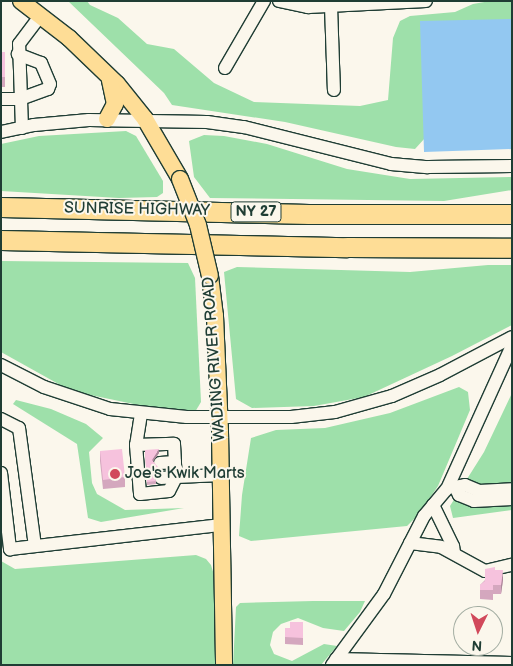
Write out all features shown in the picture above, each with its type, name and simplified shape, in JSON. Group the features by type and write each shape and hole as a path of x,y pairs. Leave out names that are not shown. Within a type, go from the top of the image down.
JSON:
{"highway":[{"name":"SUNRISE HIGHWAY","path":"1,207 299,213 512,214"},
{"name":"SUNRISE HIGHWAY","path":"1,240 347,247 512,248"}],"main road":[{"name":"WADING RIVER ROAD","path":"21,1 69,38 109,75 145,120 180,179 198,225 210,276 215,316 222,475 226,648 224,665"},
{"path":"107,119 115,104 109,75"}],"street":[{"path":"224,68 264,1"},
{"path":"279,1 308,7 426,1"},
{"path":"331,6 334,90"},
{"path":"22,128 19,44 40,16"},
{"path":"1,99 20,99 48,89 50,84 41,63 18,54"},
{"path":"1,132 63,121 145,120 244,127 363,158 404,165 512,166"},
{"path":"1,366 44,387 81,401 110,409 141,414 220,417 298,416 335,412 367,404 423,383 512,337"},
{"path":"334,662 384,594 424,516 452,485 512,346"},
{"path":"1,381 13,372"},
{"path":"136,445 174,444 176,476 169,491 140,494 143,479 136,445 141,414"},
{"path":"1,419 19,428 35,546"},
{"path":"160,463 175,462"},
{"path":"1,473 10,549 222,525"},
{"path":"161,478 222,475"},
{"path":"452,485 465,486 479,491 512,489"},
{"path":"452,485 459,495 474,501 512,499"},
{"path":"433,505 453,546 454,552"},
{"path":"410,543 441,547 454,552 485,571 512,565"},
{"path":"334,662 512,663"}],"green space":[{"path":"68,1 87,1 90,5 118,18 147,44 174,49 214,83 254,102 360,106 388,100 393,38 400,21 410,16 455,12 473,4 490,1 512,1 512,42 415,149 396,147 285,122 172,105 164,93"},
{"path":"126,131 136,136 163,181 163,193 157,197 119,198 1,191 1,144 39,136"},
{"path":"204,135 224,136 267,144 347,169 410,179 512,177 512,190 444,201 210,198 194,177 189,141"},
{"path":"1,261 188,263 195,278 201,402 195,412 148,407 71,391 1,352"},
{"path":"488,265 512,265 512,325 452,356 364,397 314,406 252,408 236,399 224,272 237,267 410,272"},
{"path":"459,387 468,392 470,410 438,486 419,514 407,526 251,541 239,536 242,495 251,438 276,430 325,428 390,413"},
{"path":"512,393 512,510 453,518 450,506 484,452"},
{"path":"16,400 51,409 86,424 103,438 89,452 92,483 97,494 125,510 184,508 101,522 88,518 77,444 13,404"},
{"path":"196,555 206,559 211,565 217,585 218,637 215,665 1,665 1,561 15,569"},
{"path":"365,601 360,612 344,631 323,628 298,618 281,624 273,632 270,645 274,654 292,661 324,644 337,646 321,665 233,665 236,607 240,603"}],"water":[{"path":"512,19 512,149 424,152 420,21"}],"building":[{"path":"1,52 5,52 5,77 1,77"},
{"path":"122,449 125,477 103,480 100,451"},
{"path":"159,449 152,460 158,467 153,475 156,481 147,482 145,450"},
{"path":"495,567 495,570 503,570 501,585 493,585 493,590 480,590 480,585 485,581 485,569"},
{"path":"290,622 303,622 303,638 285,637 285,628 290,628"}],"place":[{"name":"Joe's Kwik Marts","path":"115,474"}]}
